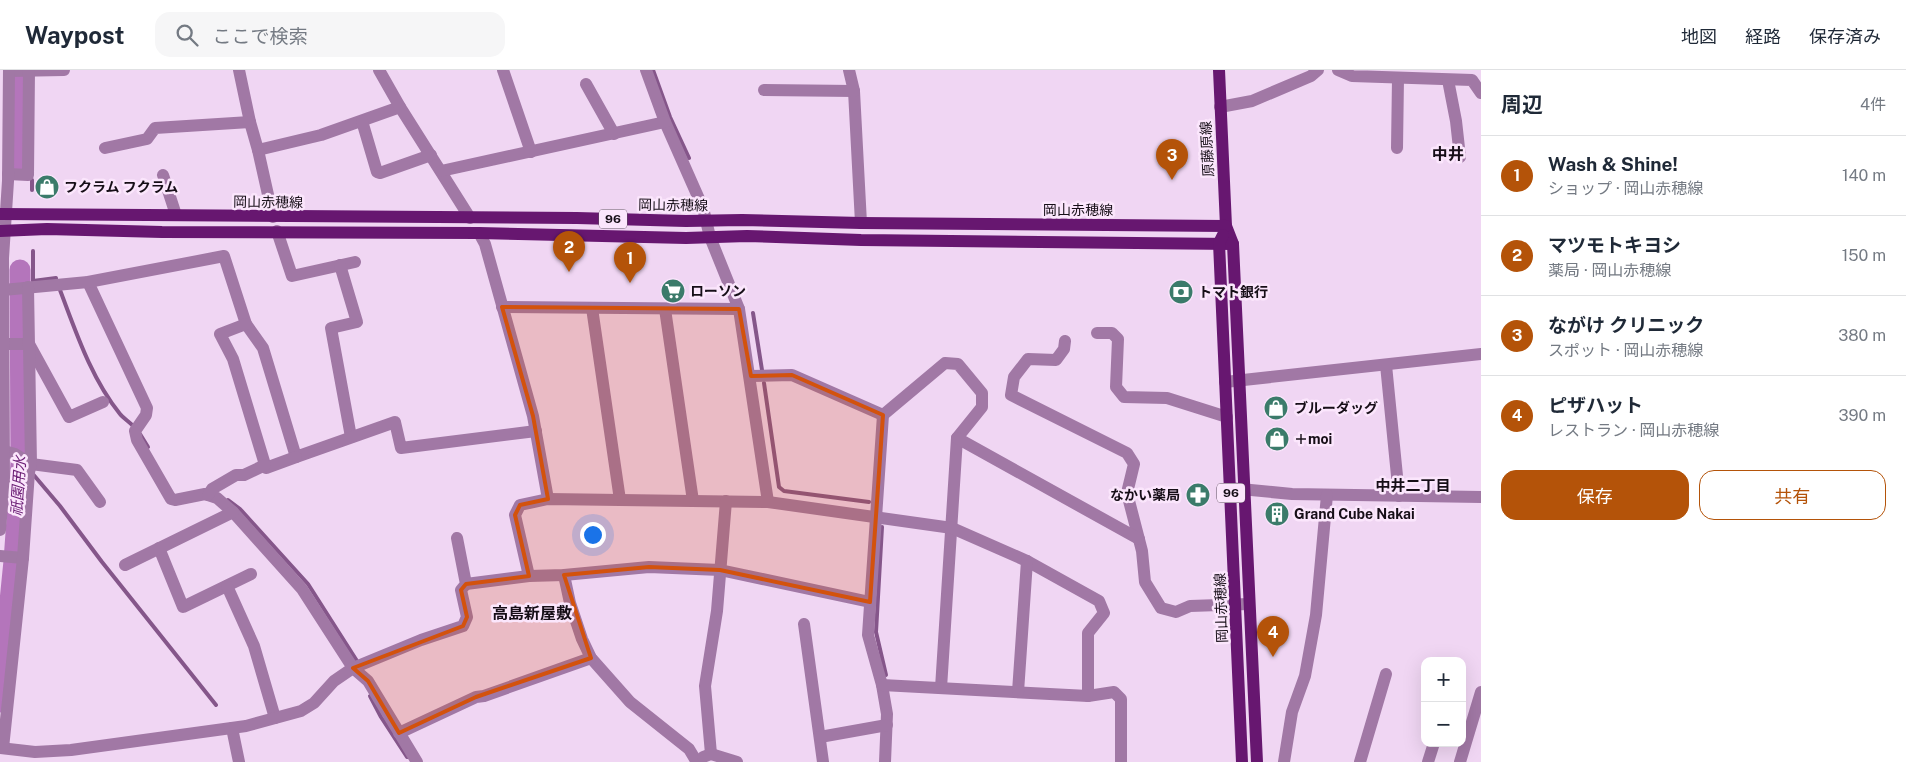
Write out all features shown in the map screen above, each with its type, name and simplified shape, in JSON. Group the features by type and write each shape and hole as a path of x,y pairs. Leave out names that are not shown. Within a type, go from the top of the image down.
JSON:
{"main road":[{"name":"原藤原線","path":"1219,70 1226,226"},
{"name":"岡山赤穂線","path":"3,214 577,218 1226,226"},
{"name":"岡山赤穂線","path":"1226,226 1219,244 1227,418 1250,604 1257,762"},
{"name":"岡山赤穂線","path":"1226,226 1233,244 1239,382 1235,604 1242,762"},
{"name":"岡山赤穂線","path":"3,230 479,233 686,238 747,236 861,240 1233,244"}],"street":[{"path":"19,71 64,70"},
{"path":"239,70 273,217"},
{"path":"379,70 470,218"},
{"path":"503,70 531,152"},
{"path":"646,70 703,208 710,237 739,309 751,376 768,502"},
{"path":"849,70 854,91 861,223"},
{"path":"1220,107 1252,101 1311,76 1318,70"},
{"path":"1338,70 1352,76 1395,75 1448,80 1472,80 1481,94"},
{"path":"8,174 28,175 19,71"},
{"path":"19,71 3,214 2,271 17,289 25,344 29,466 13,557 1,748 35,752 71,750 232,728 301,711 314,702 334,681 353,668 421,640 462,626 467,617 461,590 466,584 529,576 564,575 649,567 720,570 870,602"},
{"path":"1395,75 1397,148"},
{"path":"1448,80 1456,121 1460,157"},
{"path":"586,84 614,134"},
{"path":"764,90 854,91"},
{"path":"258,150 321,135 400,107"},
{"path":"362,121 377,172 380,173 431,155"},
{"path":"105,148 147,139 155,128 250,122"},
{"path":"442,171 666,122"},
{"path":"163,175 176,215"},
{"path":"277,231 292,276 355,262"},
{"path":"479,233 485,244 536,431 548,499"},
{"path":"17,289 88,282 224,256 246,324 263,348 296,458"},
{"path":"340,265 357,322 330,328 350,438"},
{"path":"88,282 147,408 146,415 136,429 137,440 171,499 175,500 210,492 236,475 244,476 265,465"},
{"path":"17,289 3,344 2,435 10,453 29,466 77,470 100,502"},
{"path":"502,307 739,309"},
{"path":"592,308 620,500"},
{"path":"665,309 693,501"},
{"path":"246,324 220,334 233,359 266,468 394,422 401,448 536,431"},
{"path":"1097,333 1112,333 1118,340 1116,387 1124,397 1167,398 1227,418"},
{"path":"1065,341 1064,349 1056,360 1028,359 1014,378 1011,395 1128,453 1134,464 1128,493 1142,551 1145,582 1161,608 1176,612 1190,606 1250,604"},
{"path":"3,344 25,344"},
{"path":"25,344 69,417 103,402"},
{"path":"1225,382 1239,382 1481,354"},
{"path":"885,762 887,725 882,685 868,635 883,416 945,363 958,364 982,393 982,407 957,438 941,688"},
{"path":"1386,365 1399,496"},
{"path":"751,376 792,375 883,416"},
{"path":"957,438 1139,539"},
{"path":"0,530 4,482 10,453"},
{"path":"1237,488 1292,494 1481,496"},
{"path":"210,492 233,512 302,589 353,668 368,681 417,762"},
{"path":"1284,762 1292,712 1305,676 1316,615 1327,495"},
{"path":"529,576 515,515 520,505 548,499 768,502 952,528 1027,561 1099,601 1104,613 1088,633 1088,696"},
{"path":"711,754 705,686 717,611 726,501"},
{"path":"125,565 233,512"},
{"path":"458,538 466,584"},
{"path":"158,548 183,606 251,574"},
{"path":"1018,692 1027,561"},
{"path":"564,575 570,603 582,639 591,658 630,702 688,750 691,761 711,754 737,762"},
{"path":"227,586 254,646 275,718"},
{"path":"804,624 824,762"},
{"path":"399,734 476,697 484,696 591,658"},
{"path":"1360,762 1386,674"},
{"path":"882,685 1088,696 1114,692 1121,699 1121,762"},
{"path":"1460,762 1481,692"},
{"path":"820,737 887,725"},
{"path":"232,728 239,762"},
{"path":"1428,762 1433,747"}],"highlighted area":[{"path":"502,307 739,309 751,376 792,375 883,415 870,602 720,570 649,567 564,575 591,658 476,697 399,733 368,681 353,668 463,626 467,617 461,590 466,584 529,576 515,515 520,505 548,499 533,416"}],"waterway":[{"name":"祇園用水","path":"19,70 19,163"},
{"path":"653,70 670,117 689,158"},
{"path":"32,180 32,190"},
{"path":"33,251 33,281 56,278 56,280"},
{"name":"祇園用水","path":"0,702 14,561 21,463 20,270"},
{"path":"60,290 92,370 120,414 134,427"},
{"path":"753,313 762,370"},
{"path":"764,383 779,487 784,491 869,502"},
{"path":"140,434 148,447"},
{"path":"32,473 216,705"},
{"path":"228,500 240,509 308,584 357,661"},
{"path":"882,527 876,632 886,675"},
{"path":"370,696 407,757"}],"place":[{"name":"ながけ クリニック","path":"1172,180"},
{"name":"フクラム フクラム","path":"47,187"},
{"name":"マツモトキヨシ","path":"569,272"},
{"name":"Wash & Shine!","path":"630,283"},
{"name":"ローソン","path":"673,291"},
{"name":"トマト銀行","path":"1181,292"},
{"name":"ブルーダッグ","path":"1276,408"},
{"name":"＋moi","path":"1277,439"},
{"name":"なかい薬局","path":"1198,495"},
{"name":"Grand Cube Nakai","path":"1277,514"},
{"name":"ピザハット","path":"1273,657"}],"district":[{"name":"中井","path":"1448,154"},
{"name":"中井二丁目","path":"1413,485"},
{"name":"高島新屋敷","path":"532,613"}]}
